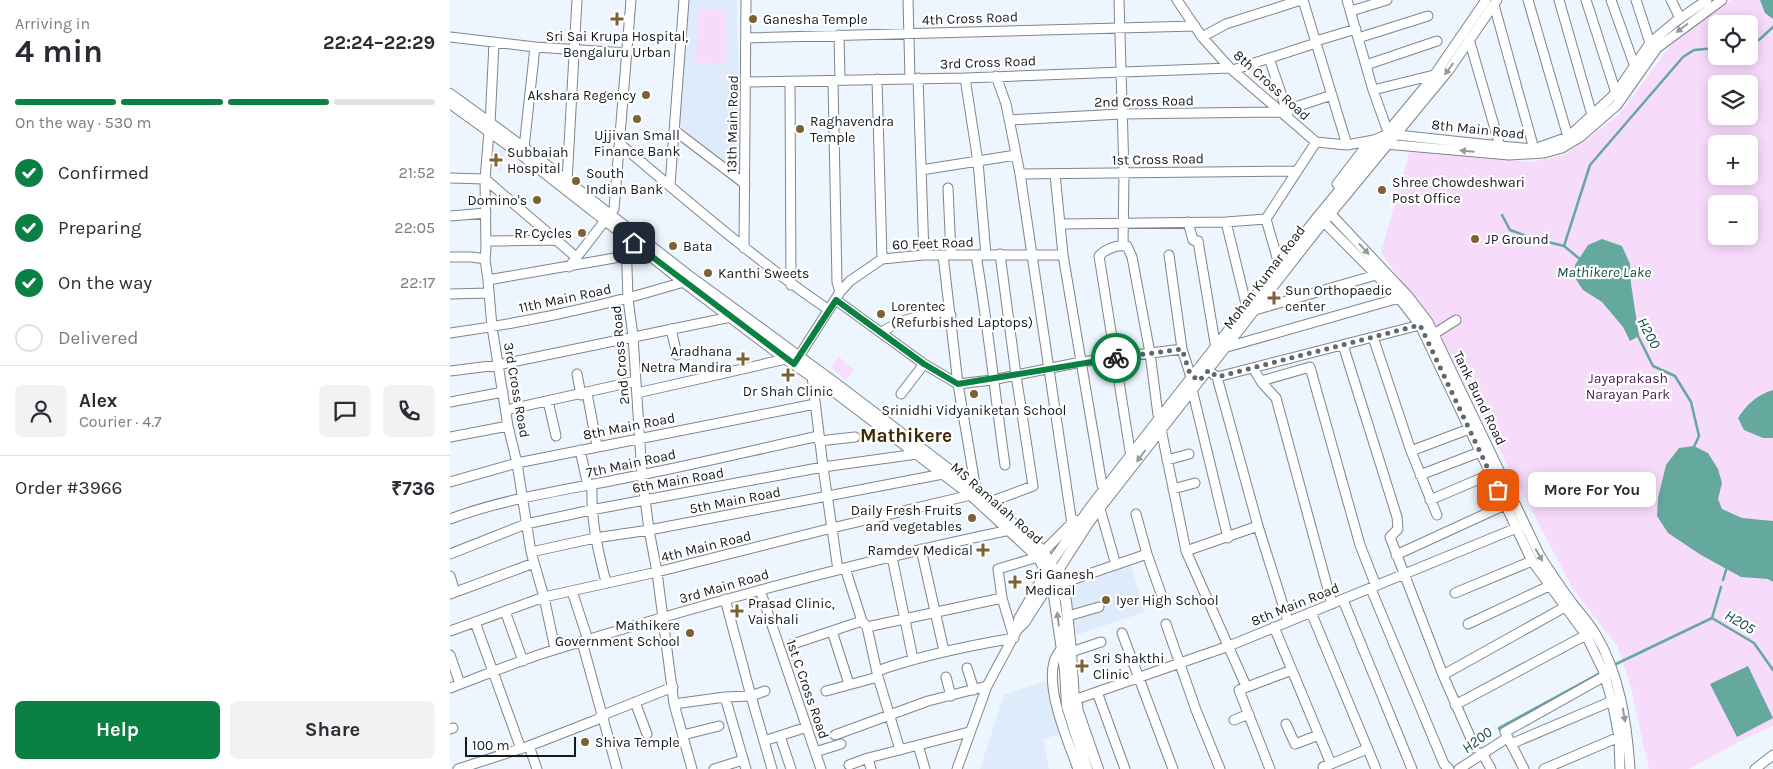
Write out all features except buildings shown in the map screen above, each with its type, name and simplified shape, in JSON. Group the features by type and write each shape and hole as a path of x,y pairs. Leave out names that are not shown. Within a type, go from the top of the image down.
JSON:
{"main road":[{"name":"MS Ramaiah Road","path":"450,94 522,155 688,276 812,376 943,474 990,502 1040,554 1051,569 1074,700 1098,769"},
{"name":"MS Ramaiah Road","path":"450,103 524,148 608,217 626,237 684,282 974,492 1010,530 1040,554"},
{"name":"MS Ramaiah Road","path":"1054,586 1068,616 1066,650 1068,706 1087,769"}],"street":[{"path":"567,182 575,0"},
{"path":"569,267 614,208 631,0"},
{"path":"670,186 684,0"},
{"name":"13th Main Road","path":"744,248 746,0"},
{"path":"908,0 909,33 921,170 924,255"},
{"path":"1119,0 1124,173 1122,245"},
{"name":"8th Cross Road","path":"1177,0 1202,37 1231,69 1284,111 1291,121 1316,142"},
{"path":"1202,37 1226,24 1302,0 1347,146"},
{"path":"1347,0 1373,90 1383,138"},
{"path":"1350,12 1387,0"},
{"path":"1528,0 1568,137"},
{"path":"1559,0 1592,116"},
{"path":"1611,0 1635,67"},
{"path":"1636,0 1650,43"},
{"path":"1671,0 1680,18"},
{"name":"8th Main Road","path":"1383,138 1534,149 1568,137 1616,93 1650,43 1680,18 1701,9 1707,0"},
{"path":"1278,261 1266,218 1316,142 1347,146 1383,138 1509,155 1544,153 1562,148 1580,137 1617,105 1657,48 1701,9 1722,0"},
{"path":"1589,1 1616,93"},
{"path":"1326,209 1492,2"},
{"path":"1492,2 1534,149"},
{"name":"Mohan Kumar Road","path":"1204,365 1227,347 1314,234 1319,217 1383,138 1449,70 1492,2"},
{"path":"1358,38 1428,16"},
{"name":"4th Cross Road","path":"746,38 1195,26"},
{"name":"3rd Cross Road","path":"746,82 836,81 877,78 965,78 1231,69 1356,29"},
{"path":"839,35 836,81 838,296 924,364 958,384 992,380 1081,362 1182,349"},
{"path":"450,37 574,51 627,53"},
{"path":"1470,39 1500,146"},
{"path":"1366,65 1436,41"},
{"name":"3rd Cross Road","path":"494,43 490,128 485,179 485,259 492,327 508,426 517,463 531,552 544,597 555,649"},
{"path":"524,148 535,47"},
{"path":"1268,58 1284,111"},
{"path":"1373,90 1434,75"},
{"path":"996,76 1006,104 1020,174 1072,524"},
{"path":"877,78 882,259"},
{"path":"965,78 978,162 986,255"},
{"path":"790,82 791,285"},
{"name":"2nd Cross Road","path":"1009,120 1121,114 1284,111 1332,95"},
{"path":"674,130 745,184"},
{"path":"620,144 744,248 791,285 829,310"},
{"path":"921,170 1016,155"},
{"name":"1st Cross Road","path":"1020,174 1297,171"},
{"path":"1055,174 1063,255 1102,485"},
{"path":"450,178 485,179 576,257"},
{"path":"948,188 947,255 951,315 958,384 974,492"},
{"name":"Tank Bund Road","path":"1326,209 1408,296 1428,322 1491,451 1520,527 1558,584 1595,633 1624,713 1630,769"},
{"path":"450,216 486,213"},
{"path":"1319,217 1399,298 1420,325 1505,505 1520,527 1532,561 1586,635 1607,670 1618,737 1620,769"},
{"path":"1204,365 1215,343 1278,261 1319,217"},
{"path":"957,769 969,732 988,686 1015,634 1019,618 1091,506 1319,217"},
{"path":"1060,224 1226,222 1266,218"},
{"path":"1188,222 1193,240 1198,241 1215,343"},
{"path":"1226,222 1246,304"},
{"path":"1314,234 1335,233"},
{"name":"2nd Cross Road","path":"626,237 628,299 633,336 645,500 657,572 674,704 692,769"},
{"path":"486,241 557,240"},
{"path":"1130,451 1099,256 1108,249 1122,245 1126,246 1132,257 1150,353 1158,415"},
{"path":"990,502 1033,486 1000,254"},
{"name":"60 Feet Road","path":"793,360 850,281 882,259 924,255 1063,255"},
{"path":"976,255 986,310 992,380 1005,465"},
{"path":"1170,255 1182,349 1194,377 1192,390 1228,538"},
{"path":"488,280 626,256"},
{"path":"450,258 472,257 485,259"},
{"path":"1255,310 1376,275"},
{"name":"11th Main Road","path":"450,333 492,327 628,299 684,282"},
{"path":"450,294 489,293"},
{"path":"1227,347 1399,298"},
{"path":"882,332 895,323 913,317 951,315"},
{"path":"450,371 498,365 731,317"},
{"path":"1434,334 1456,320"},
{"path":"1217,377 1420,325"},
{"path":"671,329 677,355"},
{"path":"1373,337 1411,451 1437,515"},
{"path":"1342,344 1397,518 1398,529 1390,537 1455,705 1475,748"},
{"path":"637,392 793,360"},
{"path":"901,394 924,364"},
{"path":"1204,365 1217,377 1258,526 1288,622"},
{"path":"1261,381 1310,367 1374,588 1444,764 1449,769"},
{"path":"1252,368 1276,398 1332,604"},
{"path":"576,374 584,394 597,446"},
{"path":"812,376 832,528 841,569 864,624 900,750"},
{"path":"1015,634 1002,598 998,569 1040,554 1072,524 1158,415 1194,377"},
{"path":"506,410 636,381"},
{"path":"1051,569 1192,390"},
{"path":"450,402 502,392"},
{"path":"548,401 556,436"},
{"name":"8th Main Road","path":"450,482 517,463 815,404"},
{"path":"450,437 508,426"},
{"path":"1161,429 1186,551 1246,686"},
{"path":"1411,451 1469,429"},
{"name":"7th Main Road","path":"450,519 522,498 819,439 855,437"},
{"path":"580,450 590,485 595,538 606,582"},
{"path":"1420,475 1480,452"},
{"name":"6th Main Road","path":"450,554 526,524 591,510 823,467 917,454"},
{"path":"1167,460 1189,454"},
{"name":"5th Main Road","path":"531,552 595,538 649,530 943,474"},
{"path":"1430,500 1490,474"},
{"path":"1173,489 1195,483"},
{"name":"4th Main Road","path":"450,631 544,597 657,572 974,492"},
{"path":"1396,555 1505,505"},
{"path":"1100,509 1116,565"},
{"path":"1136,514 1147,554 1164,602"},
{"path":"1186,551 1258,526"},
{"name":"8th Main Road","path":"1074,700 1229,646 1520,527"},
{"name":"3rd Main Road","path":"450,688 555,649 725,599 921,549 1010,530"},
{"path":"921,549 944,651"},
{"path":"826,691 877,674 913,658 1015,634 1054,586 1147,554"},
{"path":"892,557 913,658"},
{"path":"1455,593 1532,561"},
{"path":"450,576 453,593 534,564"},
{"path":"1468,624 1549,586"},
{"name":"1st C Cross Road","path":"760,590 821,769"},
{"path":"572,591 617,769"},
{"path":"793,644 832,631 1002,598"},
{"path":"725,599 750,696 772,769"},
{"path":"1343,600 1412,769"},
{"path":"1068,616 1098,608"},
{"path":"1443,675 1565,608"},
{"path":"505,611 523,661"},
{"path":"1311,612 1376,769"},
{"path":"474,622 525,748 537,769"},
{"path":"1166,624 1196,710 1220,769"},
{"path":"1274,627 1319,735 1324,767 1368,748"},
{"path":"832,631 850,684"},
{"path":"1122,633 1173,769"},
{"path":"1455,705 1586,635"},
{"path":"1078,769 1059,716 1052,670 1054,659 1066,650 1101,642"},
{"path":"450,655 460,684"},
{"path":"968,668 974,690"},
{"path":"1270,769 1238,690 1292,670"},
{"path":"1524,769 1504,732 1607,670"},
{"path":"946,677 951,696"},
{"path":"835,735 928,701 988,686"},
{"path":"458,769 487,765 673,687"},
{"path":"674,704 725,697 750,696 765,691"},
{"path":"1097,692 1125,769"},
{"path":"714,769 745,765 725,697"},
{"name":"MS Ramaiah Road","path":"1074,700 1079,708 1102,769"},
{"path":"1459,769 1482,754 1509,741 1612,701"},
{"path":"636,702 647,734"},
{"path":"1234,720 1249,714"},
{"path":"1286,724 1295,744 1319,735"},
{"path":"683,735 719,726"},
{"path":"764,741 807,727"},
{"path":"849,765 868,758 969,732"},
{"path":"780,736 791,769"},
{"path":"1544,769 1618,737"},
{"path":"815,752 841,744"},
{"path":"918,745 925,769"},
{"path":"1482,754 1491,769"},
{"path":"1755,769 1773,755"},
{"path":"868,758 872,769"}],"shaded area":[{"path":"688,0 737,0 741,175 678,125"},
{"name":"Subbaiah Hospital","path":"491,149 505,151 501,171 488,169"},
{"name":"Iyer High School","path":"1131,566 1145,612 1076,635 1069,588"},
{"path":"1051,679 1061,734 1043,739 1049,769 980,769 1004,695"}],"green space":[{"name":"Jayaprakash Narayan Park","path":"1732,0 1773,0 1773,726 1746,738 1689,769 1649,769 1630,684 1618,647 1573,589 1439,335 1381,252 1410,151 1532,162 1565,155 1619,115 1674,41 1708,17 1708,65 1758,65 1758,15 1711,15"},
{"path":"699,10 726,10 727,64 695,63"},
{"path":"839,357 854,370 846,380 831,367"}],"water":[{"path":"1760,0 1773,0 1773,19 1765,13"},
{"name":"Mathikere Lake","path":"1602,239 1622,246 1630,264 1639,336 1630,341 1623,327 1602,302 1583,290 1575,278 1575,265 1588,245"},
{"path":"1773,390 1773,438 1763,438 1744,430 1738,418 1741,413 1757,397"},
{"path":"1694,446 1708,453 1718,469 1722,483 1718,499 1722,509 1742,518 1773,521 1773,582 1768,579 1741,577 1701,555 1668,533 1657,516 1658,498 1666,465 1679,448"},
{"path":"1748,666 1773,718 1737,737 1710,684"}],"waterway":[{"path":"1758,40 1773,27"},
{"path":"1564,246 1590,165 1683,57 1694,50 1708,49"},
{"name":"H200","path":"1502,215 1510,230 1564,246 1581,260"},
{"name":"H200","path":"1637,334 1653,366 1675,376 1691,402 1699,436 1693,449"},
{"name":"H200","path":"1723,580 1727,567"},
{"name":"H200","path":"1614,665 1712,618 1721,587"},
{"name":"H205","path":"1712,618 1754,643 1773,670"},
{"name":"H200","path":"1502,734 1499,728 1602,672"}],"way so far":[{"path":"1116,358 1182,349 1190,374 1199,381 1209,370 1217,377 1420,325 1498,490"}],"place":[{"name":"Sri Sai Krupa Hospital, Bengaluru Urban","path":"617,19"},
{"name":"Ganesha Temple","path":"753,19"},
{"name":"Akshara Regency","path":"646,95"},
{"name":"Ujjivan Small Finance Bank","path":"637,119"},
{"name":"Raghavendra Temple","path":"800,129"},
{"name":"Subbaiah Hospital","path":"496,160"},
{"name":"South Indian Bank","path":"576,181"},
{"name":"Shree Chowdeshwari Post Office","path":"1382,190"},
{"name":"Domino's","path":"537,200"},
{"name":"Rr Cycles","path":"582,233"},
{"name":"JP Ground","path":"1475,239"},
{"name":"Bata","path":"673,246"},
{"name":"Kanthi Sweets","path":"708,273"},
{"name":"Sun Orthopaedic center","path":"1274,298"},
{"name":"Lorentec (Refurbished Laptops)","path":"881,314"},
{"name":"Aradhana Netra Mandira","path":"743,359"},
{"name":"Dr Shah Clinic","path":"788,375"},
{"name":"Srinidhi Vidyaniketan School","path":"974,394"},
{"name":"More For You","path":"1498,490"},
{"name":"Daily Fresh Fruits and vegetables","path":"972,518"},
{"name":"Ramdev Medical","path":"983,550"},
{"name":"Sri Ganesh Medical","path":"1015,582"},
{"name":"Iyer High School","path":"1106,600"},
{"name":"Prasad Clinic, Vaishali","path":"737,611"},
{"name":"Mathikere Government School","path":"690,633"},
{"name":"Sri Shakthi Clinic","path":"1082,666"},
{"name":"Shiva Temple","path":"585,742"}],"district":[{"name":"Mathikere","path":"906,435"}],"route":[{"path":"634,243 794,364 836,300 924,364 958,384 992,380 1081,362 1116,358"}]}
